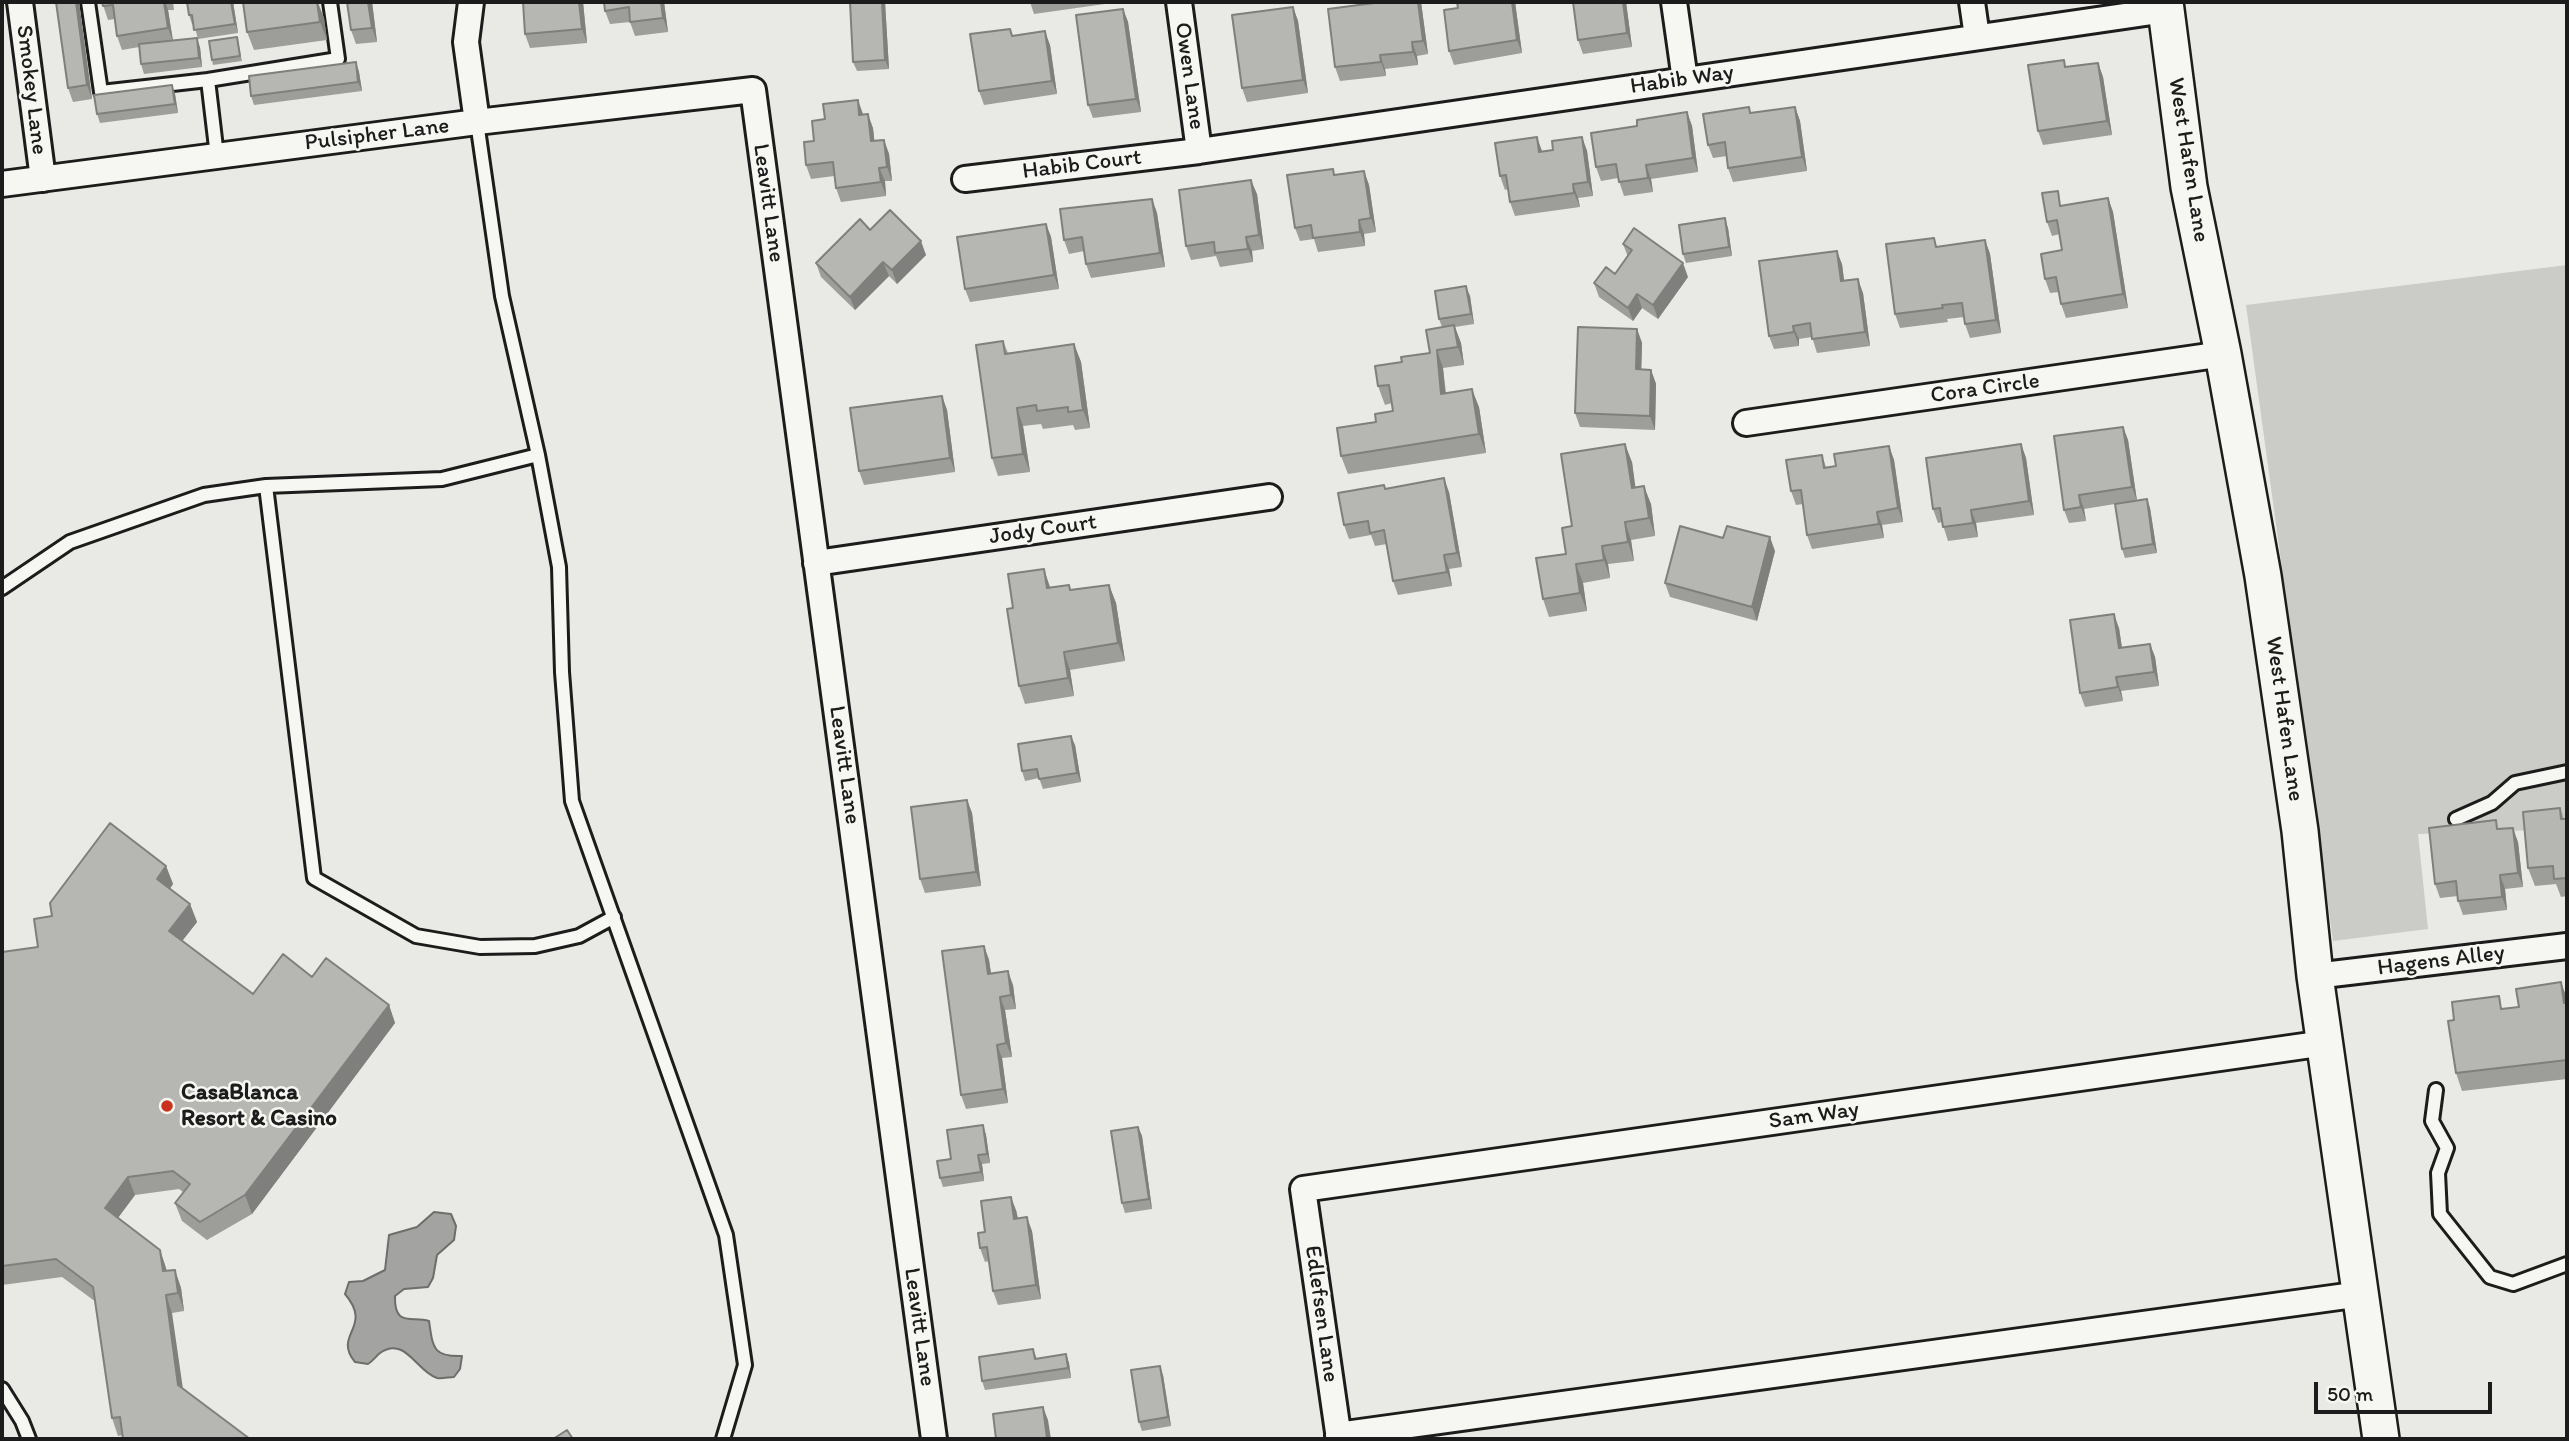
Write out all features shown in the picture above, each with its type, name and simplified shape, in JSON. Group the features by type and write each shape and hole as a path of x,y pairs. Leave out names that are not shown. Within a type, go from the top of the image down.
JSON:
{"main road":[{"name":"West Hafen Lane","path":"2165,6 2189,187 2223,354 2263,576 2300,831 2315,976 2381,1439"}],"street":[{"name":"Smokey Lane","path":"20,2 43,179"},
{"path":"471,2 466,42 477,122"},
{"name":"Owen Lane","path":"1179,2 1199,151"},
{"path":"1674,2 1685,80"},
{"path":"1972,2 1977,37"},
{"name":"Habib Way","path":"1199,151 1977,37 2165,6"},
{"name":"Pulsipher Lane","path":"2,184 477,122 753,90"},
{"name":"Leavitt Lane","path":"753,90 934,1439"},
{"name":"Habib Court","path":"965,179 1199,151"},
{"name":"Cora Circle","path":"1746,424 2223,354"},
{"name":"Jody Court","path":"817,563 1269,497"},
{"name":"Hagens Alley","path":"2315,976 2567,946"},
{"name":"Sam Way","path":"1303,1189 2325,1043"},
{"name":"Edlefsen Lane","path":"1303,1189 1339,1437"},
{"path":"1339,1437 2361,1294"}],"lane":[{"path":"88,2 100,92 338,59 330,2"},
{"path":"208,79 217,156"},
{"path":"477,122 502,296 538,455 559,567 562,672 572,801 726,1235 745,1365 723,1439"},
{"path":"2,588 70,542 204,495 266,486 442,479 538,455"},
{"path":"266,486 314,878 416,936 480,947 535,946 579,936 614,917"},
{"path":"2456,819 2492,803 2515,783 2567,772"},
{"path":"2436,1090 2432,1121 2447,1148 2438,1173 2440,1214 2490,1277 2513,1284 2567,1265"},
{"path":"2,1389 22,1421 29,1439"},
{"path":"22,1421 41,1439"}],"shaded area":[{"path":"2567,265 2567,829 2418,834 2428,929 2333,941 2246,305"},
{"path":"434,1212 451,1214 456,1226 454,1240 437,1255 433,1278 428,1287 404,1289 395,1296 395,1306 397,1312 405,1318 429,1321 436,1349 445,1355 462,1356 460,1369 454,1377 437,1378 397,1348 380,1353 368,1364 355,1362 348,1344 356,1315 345,1294 349,1282 363,1281 385,1270 389,1235 417,1227"}],"building":[{"path":"56,2 76,2 87,85 68,88"},
{"path":"102,2 164,2 168,28 117,36 113,5 103,6"},
{"path":"187,2 231,2 235,24 194,30"},
{"path":"243,2 317,2 320,22 247,32"},
{"path":"347,2 368,2 372,28 351,30"},
{"path":"523,2 579,2 582,29 525,34"},
{"path":"604,2 661,2 663,18 630,22 629,7 605,11"},
{"path":"850,2 882,2 885,60 853,62"},
{"path":"1374,2 1418,2 1423,41 1412,42 1413,52 1380,55 1381,62 1335,67 1328,9"},
{"path":"1457,2 1512,2 1517,40 1449,51 1444,10 1458,8"},
{"path":"1573,2 1623,2 1627,33 1578,40"},
{"path":"1293,7 1303,80 1242,88 1232,15"},
{"path":"1123,9 1136,99 1088,105 1076,15"},
{"path":"1010,29 1012,36 1045,31 1052,81 979,91 970,34"},
{"path":"237,37 240,56 212,60 209,41"},
{"path":"197,38 199,58 141,64 139,44"},
{"path":"2064,60 2065,67 2098,63 2107,121 2038,131 2028,65"},
{"path":"356,62 358,82 251,96 249,76"},
{"path":"172,85 175,104 97,114 94,95"},
{"path":"858,100 859,115 868,114 871,141 884,140 887,167 879,168 881,182 836,188 833,162 806,165 804,142 814,141 812,121 825,119 823,104"},
{"path":"1749,107 1750,113 1795,107 1802,157 1728,168 1725,142 1708,145 1703,114"},
{"path":"1687,112 1693,158 1646,165 1648,178 1619,182 1616,164 1596,167 1591,133 1637,126 1637,120"},
{"path":"1537,137 1539,152 1553,150 1552,141 1582,137 1588,182 1573,184 1574,193 1510,202 1506,175 1500,176 1495,143"},
{"path":"1333,169 1334,175 1364,171 1371,218 1359,220 1360,232 1313,238 1311,225 1295,228 1287,175"},
{"path":"1251,180 1259,235 1246,237 1248,249 1215,253 1214,242 1186,246 1179,190"},
{"path":"2058,191 2060,206 2108,198 2123,294 2061,304 2056,277 2045,279 2041,254 2062,250 2057,220 2047,222 2042,193"},
{"path":"1152,199 1160,253 1086,264 1082,237 1064,240 1060,209"},
{"path":"890,210 921,241 892,270 883,262 850,297 816,263 860,219 870,230"},
{"path":"1725,218 1729,247 1683,254 1679,225"},
{"path":"1046,224 1054,275 965,289 957,237"},
{"path":"1634,228 1683,263 1653,305 1637,294 1628,308 1594,283 1606,267 1615,274 1632,250 1623,244"},
{"path":"1934,238 1936,247 1985,240 1996,320 1965,324 1962,303 1895,314 1886,244"},
{"path":"1837,251 1841,281 1858,279 1865,332 1812,339 1810,323 1793,326 1794,332 1769,336 1759,261"},
{"path":"1466,286 1471,314 1439,319 1435,291"},
{"path":"1454,325 1458,347 1437,350 1441,394 1472,389 1479,434 1341,456 1337,428 1376,422 1375,414 1393,411 1389,385 1378,386 1375,366 1402,362 1401,357 1430,353 1426,330"},
{"path":"1578,327 1637,329 1636,369 1651,370 1650,416 1575,413"},
{"path":"1003,341 1005,354 1074,344 1083,410 1068,412 1068,407 1037,411 1036,405 1017,408 1023,454 992,458 976,345"},
{"path":"942,396 950,458 859,471 850,408"},
{"path":"2123,427 2132,487 2079,495 2081,507 2064,510 2054,436"},
{"path":"1625,444 1632,488 1644,486 1649,518 1625,522 1628,542 1602,546 1604,560 1576,564 1580,593 1543,599 1536,558 1566,554 1562,528 1572,526 1561,454"},
{"path":"2021,444 2029,501 1971,510 1973,523 1943,527 1940,508 1933,509 1926,458"},
{"path":"1889,446 1898,508 1877,512 1879,524 1807,535 1801,490 1791,491 1786,460 1822,455 1824,468 1836,466 1834,454"},
{"path":"1444,478 1457,553 1444,555 1447,572 1393,581 1384,530 1370,533 1368,521 1344,525 1338,493 1384,485 1385,489"},
{"path":"2147,499 2153,544 2122,549 2115,504"},
{"path":"1680,526 1723,538 1727,526 1770,537 1752,607 1665,583"},
{"path":"1044,569 1047,588 1069,585 1070,590 1109,585 1118,643 1064,652 1068,678 1019,686 1007,609 1013,608 1008,574"},
{"path":"2114,614 2119,648 2150,644 2154,672 2116,677 2118,687 2080,693 2070,620"},
{"path":"1071,736 1077,773 1039,779 1037,769 1022,771 1018,744"},
{"path":"967,800 976,872 920,879 911,807"},
{"path":"2560,808 2561,819 2567,819 2567,878 2554,879 2553,866 2528,868 2523,812"},
{"path":"2496,820 2497,829 2513,828 2518,873 2500,875 2502,897 2458,901 2456,881 2435,884 2429,828"},
{"name":"CasaBlanca Resort & Casino","path":"110,823 166,866 157,879 190,904 169,931 253,994 283,954 312,977 326,958 389,1005 245,1195 200,1222 175,1203 190,1184 173,1171 128,1177 105,1208 160,1250 163,1271 175,1270 178,1293 166,1295 178,1385 250,1439 123,1439 120,1417 112,1418 93,1287 56,1259 2,1266 2,952 38,947 34,919 52,916 50,903"},
{"path":"984,946 988,974 1008,971 1011,995 1000,997 1006,1043 997,1045 1003,1089 961,1095 942,951"},
{"path":"2561,982 2564,1003 2567,1002 2567,1060 2456,1073 2448,1021 2454,1020 2452,1002 2499,996 2501,1009 2519,1007 2516,989"},
{"path":"983,1125 987,1154 978,1155 981,1172 940,1178 937,1161 951,1159 947,1130"},
{"path":"1138,1127 1149,1199 1122,1203 1111,1131"},
{"path":"1011,1197 1014,1219 1027,1217 1036,1285 993,1291 987,1247 980,1248 978,1233 985,1232 981,1201"},
{"path":"1033,1349 1035,1359 1066,1354 1068,1368 982,1381 979,1357"},
{"path":"1160,1366 1168,1417 1139,1422 1131,1370"},
{"path":"1043,1407 1047,1439 996,1439 993,1414"},
{"path":"567,1430 573,1439 553,1439"}],"place":[{"name":"CasaBlanca Resort & Casino","path":"167,1106"}]}
